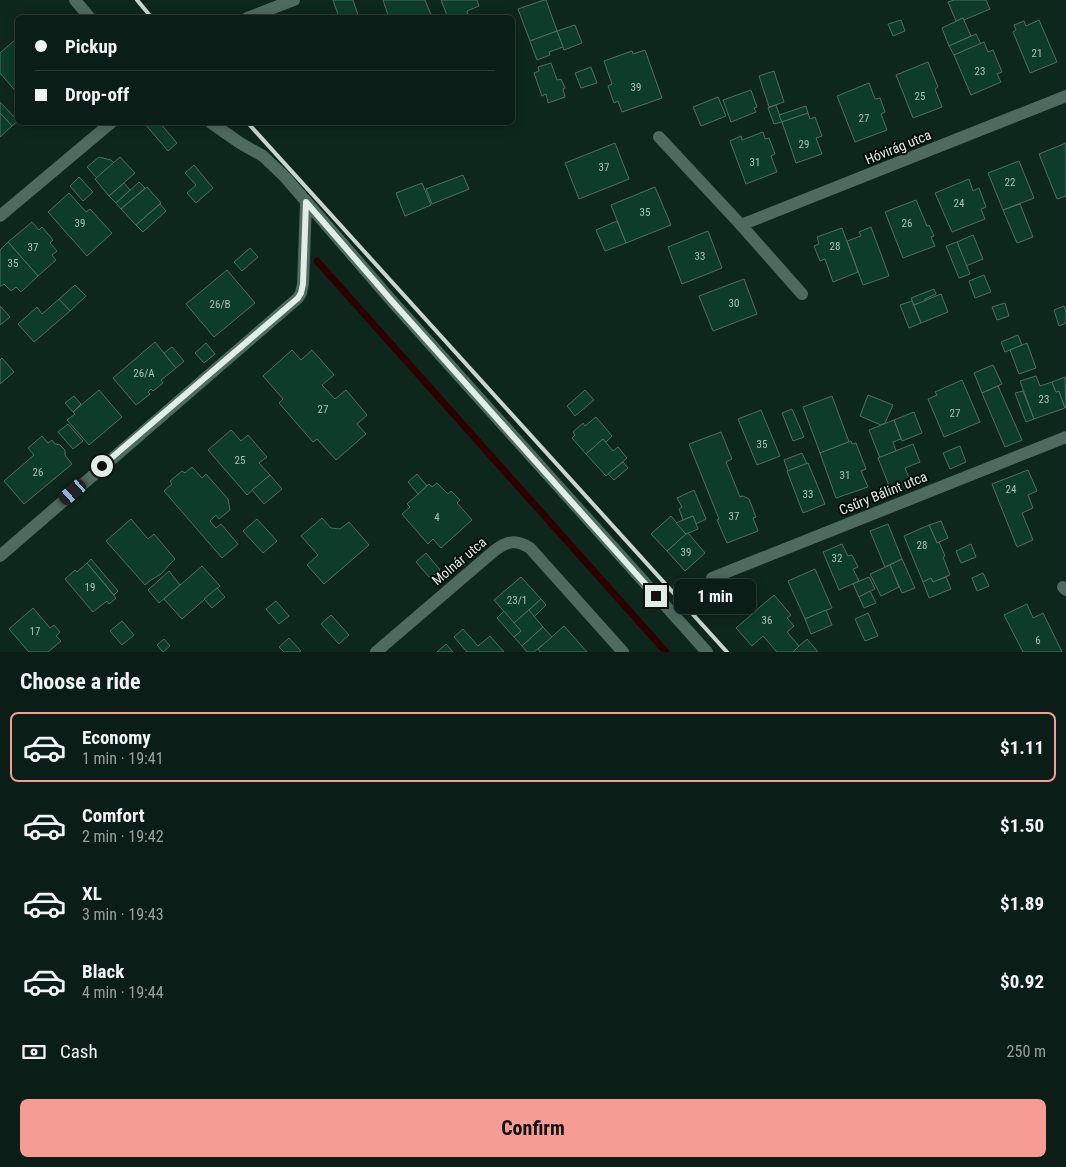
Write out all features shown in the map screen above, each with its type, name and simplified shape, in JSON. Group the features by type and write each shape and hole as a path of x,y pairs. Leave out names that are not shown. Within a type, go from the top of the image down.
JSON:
{"street":[{"path":"75,0 88,15"},
{"path":"255,15 294,0"},
{"name":"Hóvirág utca","path":"741,225 1066,96"},
{"path":"0,216 108,125"},
{"path":"214,125 268,161 285,177 484,404 707,652"},
{"path":"659,137 802,294"},
{"path":"0,556 298,298 303,284 306,202"},
{"name":"Csűry Bálint utca","path":"712,578 1066,437"},
{"name":"Molnár utca","path":"376,652 494,551 510,542 524,544 530,548 623,652"}],"building":[{"path":"333,0 353,0 358,15 338,15"},
{"path":"383,0 425,0 431,15 388,15"},
{"path":"441,0 477,0 479,6 467,11 468,15 447,15"},
{"path":"546,0 557,31 530,41 518,9"},
{"path":"954,0 986,0 990,9 964,20 963,18 956,21 948,2"},
{"path":"963,18 971,36 949,46 942,28"},
{"path":"901,20 905,31 893,36 888,24"},
{"path":"1039,20 1057,62 1030,73 1013,32 1016,30 1014,25 1024,21 1026,26"},
{"path":"575,25 582,43 564,50 557,31"},
{"path":"557,31 563,47 549,52 550,55 537,60 530,41"},
{"path":"976,34 981,44 954,55 949,46"},
{"path":"15,40 15,90 0,73 0,53"},
{"path":"984,42 988,52 993,50 1002,72 997,74 1001,82 971,95 954,55"},
{"path":"645,50 662,98 622,112 618,101 614,103 608,86 612,84 604,61 632,51 633,54"},
{"path":"928,62 938,87 935,89 942,107 913,118 896,75"},
{"path":"551,63 557,80 561,79 565,88 563,89 565,97 548,103 546,94 542,96 534,73 539,71 538,67"},
{"path":"591,67 597,83 581,88 575,73"},
{"path":"774,71 784,102 769,107 759,76"},
{"path":"869,83 875,99 880,98 885,112 881,114 887,130 855,142 837,96"},
{"path":"751,90 757,107 754,108 756,112 731,122 723,100"},
{"path":"718,97 726,116 701,126 693,107"},
{"path":"0,102 15,118 15,124 12,126 0,113"},
{"path":"776,105 782,122 774,124 768,108"},
{"path":"806,106 808,113 782,122 779,115"},
{"path":"0,113 12,126 0,137"},
{"path":"808,113 810,119 815,117 822,136 816,138 822,154 796,163 782,122"},
{"path":"146,125 162,125 177,143 168,151"},
{"path":"763,132 765,139 769,138 775,154 771,156 777,172 746,184 730,141 741,136 742,140"},
{"path":"615,143 629,179 579,199 565,163"},
{"path":"1066,143 1066,196 1057,199 1039,154"},
{"path":"99,157 111,160 114,163 97,178 87,167"},
{"path":"120,157 135,173 109,196 95,179"},
{"path":"1019,161 1034,198 1003,210 988,173"},
{"path":"194,165 213,188 196,203 187,193 196,185 185,173"},
{"path":"463,175 469,189 432,204 426,189"},
{"path":"79,177 93,192 83,201 70,186"},
{"path":"969,179 973,191 979,188 986,207 981,209 985,219 952,232 935,193"},
{"path":"139,182 145,188 121,209 116,203"},
{"path":"124,183 130,190 116,203 109,196"},
{"path":"422,183 431,205 405,216 396,193"},
{"path":"147,187 161,203 136,225 121,209"},
{"path":"655,187 671,225 626,243 611,205"},
{"path":"69,193 86,212 90,209 112,233 87,256 48,212"},
{"path":"916,200 927,226 929,225 934,236 931,237 935,246 903,258 885,212"},
{"path":"160,204 166,211 143,232 136,225"},
{"path":"1020,204 1033,237 1017,243 1003,210"},
{"path":"617,221 626,243 605,251 596,230"},
{"path":"32,222 39,230 42,227 53,240 50,243 57,251 52,255 56,260 38,276 8,242"},
{"path":"871,227 889,276 863,285 847,241 861,236 859,232"},
{"path":"842,228 858,272 833,282 825,259 820,261 814,246 819,244 817,237"},
{"path":"708,231 722,268 682,284 668,247"},
{"path":"973,235 983,259 966,266 957,242"},
{"path":"8,242 38,276 21,292 16,287 11,291 4,284 0,286 0,250"},
{"path":"957,242 970,274 959,278 946,246"},
{"path":"250,248 258,257 242,271 234,262"},
{"path":"227,270 255,303 214,337 186,304"},
{"path":"984,275 991,292 975,298 969,281"},
{"path":"744,279 757,314 713,331 699,296"},
{"path":"75,285 86,296 70,311 59,299"},
{"path":"934,289 936,294 914,305 911,298"},
{"path":"941,294 948,312 921,323 914,305"},
{"path":"59,299 70,311 34,342 18,324 37,307 42,314"},
{"path":"912,301 921,323 909,328 900,305"},
{"path":"1005,303 1009,316 997,320 992,307"},
{"path":"0,306 10,317 0,325"},
{"path":"1064,306 1066,323 1059,326 1054,310"},
{"path":"1018,335 1022,345 1005,352 1001,342"},
{"path":"155,342 176,368 161,380 163,383 153,391 151,389 148,392 150,394 136,405 113,378"},
{"path":"206,343 215,354 204,363 195,353"},
{"path":"1027,343 1036,368 1019,374 1010,350"},
{"path":"172,347 184,361 176,368 164,353"},
{"path":"292,350 301,360 312,350 334,375 322,385 335,399 346,390 367,415 357,424 366,434 336,460 317,439 313,442 279,403 283,399 263,376"},
{"path":"2,358 14,372 0,384 0,360"},
{"path":"993,365 1002,384 982,393 974,373"},
{"path":"1036,376 1040,386 1052,382 1056,392 1059,391 1065,408 1034,419 1020,381"},
{"path":"1065,377 1065,408 1059,391 1056,392 1052,382"},
{"path":"962,380 980,422 944,437 928,399 937,395 935,392"},
{"path":"998,386 1022,440 1005,447 982,393"},
{"path":"99,390 122,417 89,445 67,420 75,414 73,412"},
{"path":"585,390 594,400 575,416 567,406"},
{"path":"1023,391 1034,419 1026,422 1015,393"},
{"path":"868,395 893,405 885,423 881,425 860,416"},
{"path":"74,396 81,404 73,412 65,403"},
{"path":"832,396 849,442 820,453 803,407"},
{"path":"792,409 804,437 793,441 782,413"},
{"path":"761,410 780,456 757,465 738,419"},
{"path":"914,412 922,433 902,441 894,420"},
{"path":"596,417 612,436 606,442 603,439 586,454 572,438 575,435 573,432 583,423 585,426"},
{"path":"894,420 901,439 893,442 896,451 880,458 869,430"},
{"path":"68,424 83,441 73,449 58,432"},
{"path":"231,430 241,441 248,435 267,457 259,463 270,475 247,495 208,450"},
{"path":"721,432 732,459 726,462 740,497 743,496 749,499 756,517 753,518 758,531 727,543 689,444"},
{"path":"42,436 48,443 52,440 55,444 60,445 65,450 65,455 72,464 24,504 4,481 34,455 28,448"},
{"path":"603,439 613,451 618,447 627,458 606,476 586,454"},
{"path":"851,441 852,444 856,443 866,469 861,471 868,487 836,498 820,453"},
{"path":"913,444 920,462 905,468 912,485 892,493 878,458"},
{"path":"960,446 966,462 950,469 943,453"},
{"path":"802,453 807,464 788,471 784,460"},
{"path":"623,462 628,468 614,480 608,474"},
{"path":"808,463 825,504 803,513 787,471"},
{"path":"192,467 202,478 206,474 228,499 230,510 219,519 216,515 210,521 216,528 221,524 238,544 222,558 164,491 172,484 170,481 182,471 185,473"},
{"path":"1028,470 1037,491 1028,495 1033,508 1022,513 1033,540 1017,547 992,484"},
{"path":"417,474 427,486 418,494 408,482"},
{"path":"270,475 282,489 264,504 252,490"},
{"path":"437,483 448,494 451,491 460,500 457,503 472,520 441,548 433,539 428,544 402,514 410,507 407,504 429,484 432,487"},
{"path":"694,490 706,519 696,524 693,516 683,520 679,509 682,507 677,498"},
{"path":"671,516 686,534 667,551 651,534"},
{"path":"693,516 698,529 686,534 676,523"},
{"path":"322,518 331,528 340,529 349,522 369,545 324,584 307,565 318,555 301,536"},
{"path":"131,519 148,539 154,534 175,559 161,574 145,585 106,541"},
{"path":"257,519 277,541 263,553 243,531"},
{"path":"941,521 948,538 937,543 929,525"},
{"path":"888,524 902,559 885,567 870,531"},
{"path":"929,525 945,556 943,557 950,575 933,582 931,578 923,582 904,536"},
{"path":"688,533 705,553 685,571 667,551"},
{"path":"842,544 848,556 852,555 858,567 853,569 859,581 839,590 823,552"},
{"path":"971,544 976,557 961,563 956,551"},
{"path":"426,553 440,570 430,578 416,562"},
{"path":"91,559 118,591 114,595 87,563"},
{"path":"902,559 915,588 902,593 890,565"},
{"path":"87,563 116,598 109,604 107,601 93,612 65,579"},
{"path":"890,565 899,587 881,596 870,574"},
{"path":"202,566 220,586 182,619 164,599"},
{"path":"815,569 832,608 805,619 788,581"},
{"path":"169,571 180,585 159,603 148,590"},
{"path":"983,573 989,586 977,591 972,578"},
{"path":"521,577 541,599 514,623 494,600"},
{"path":"869,577 875,589 859,597 853,584"},
{"path":"946,577 951,589 929,598 923,582 931,578 933,582"},
{"path":"217,588 225,597 212,608 204,599"},
{"path":"870,591 876,603 864,608 859,597"},
{"path":"774,595 791,615 787,618 794,626 787,632 799,646 793,652 777,652 763,636 752,646 736,628"},
{"path":"541,599 546,605 534,617 529,610"},
{"path":"276,601 289,616 279,624 266,609"},
{"path":"1027,604 1033,618 1043,613 1062,652 1023,652 1004,615"},
{"path":"33,608 50,628 54,625 60,632 56,636 61,641 48,652 29,652 9,629"},
{"path":"529,610 543,627 522,646 514,637 521,631 514,623"},
{"path":"826,610 832,625 811,634 805,619"},
{"path":"504,611 521,631 514,637 497,618"},
{"path":"868,613 878,636 865,641 855,619"},
{"path":"331,615 349,635 339,644 321,624"},
{"path":"122,621 134,635 122,645 110,631"},
{"path":"564,626 587,652 540,652 538,649"},
{"path":"543,627 552,637 534,652 527,652 522,646"},
{"path":"463,629 478,646 490,636 504,652 467,652 454,637"},
{"path":"289,638 301,651 284,652 279,647"},
{"path":"164,639 170,646 163,652 157,645"},
{"path":"807,639 818,652 793,652 799,646"},
{"path":"446,644 453,652 437,652"}],"waterway":[{"path":"317,261 666,652"}],"railway":[{"path":"137,0 150,15"},
{"path":"250,125 727,652"}],"route":[{"path":"102,466 298,298 303,284 306,202 391,300 656,596"}]}
